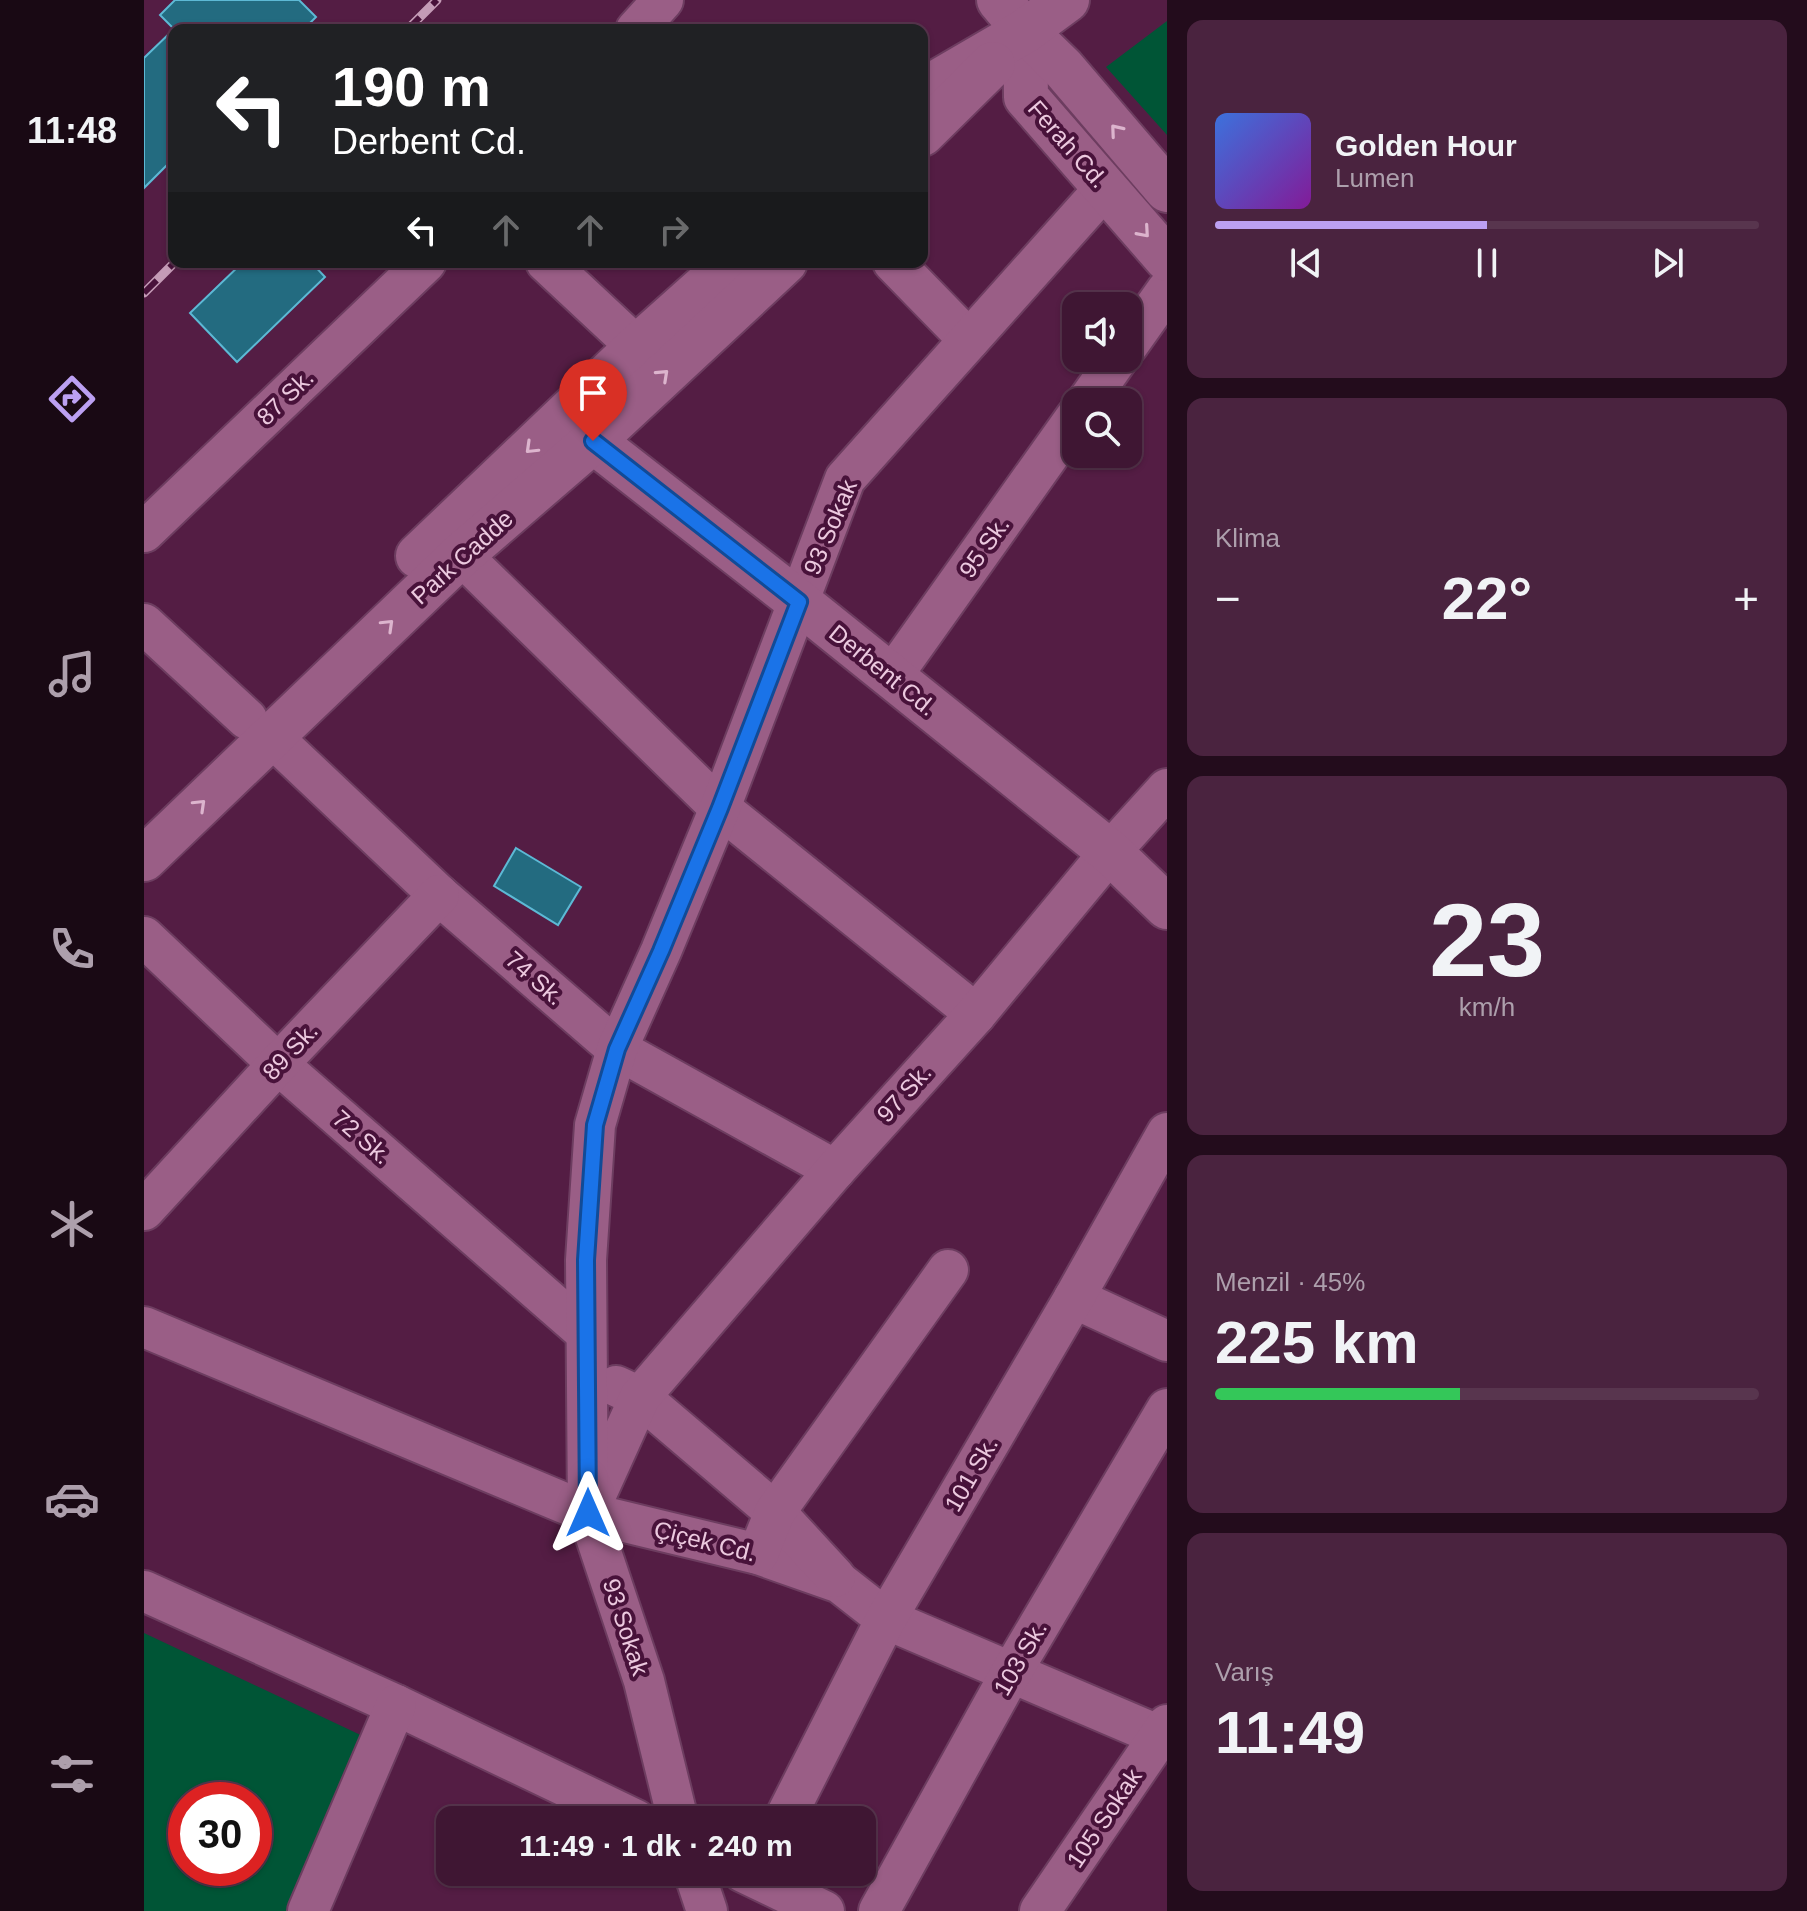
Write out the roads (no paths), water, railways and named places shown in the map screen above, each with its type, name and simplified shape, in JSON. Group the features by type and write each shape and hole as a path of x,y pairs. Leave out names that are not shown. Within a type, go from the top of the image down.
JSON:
{"main road":[{"path":"928,86 1012,15 1067,0"},
{"path":"928,126 1012,15"},
{"name":"Ferah Cd.","path":"1012,15 1026,97 1167,259"},
{"name":"Ferah Cd.","path":"1012,15 1063,68 1167,190"},
{"name":"Park Cadde","path":"144,859 259,728 637,347 725,268"},
{"name":"Park Cadde","path":"144,816 259,728 461,555 593,441 779,268"},
{"name":"Derbent Cd.","path":"593,441 1110,852 1167,907"}],"street":[{"name":"93 Sokak","path":"675,1806 644,1681 588,1513 586,1260 595,1125 617,1049 720,808 845,479 1105,188"},
{"name":"87 Sk.","path":"144,532 420,268"},
{"path":"552,268 637,347"},
{"path":"899,268 969,340"},
{"path":"1142,325 1167,290"},
{"name":"95 Sk.","path":"892,676 1062,437"},
{"path":"461,555 720,808 976,1014"},
{"name":"74 Sk.","path":"144,624 439,895 617,1049 835,1170"},
{"name":"97 Sk.","path":"588,1513 640,1397 835,1170 976,1014 1110,852 1167,789"},
{"name":"89 Sk.","path":"144,1210 439,895"},
{"name":"72 Sk.","path":"144,937 278,1064 585,1332"},
{"name":"101 Sk.","path":"791,1806 886,1619 1167,1133"},
{"path":"758,1554 775,1512 948,1270"},
{"path":"1074,1298 1167,1341"},
{"name":"Çiçek Cd.","path":"144,1327 588,1513 758,1554 840,1583 886,1619 1165,1733"},
{"path":"589,1373 640,1397 775,1512 840,1583"},
{"name":"103 Sk.","path":"879,1911 1012,1671 1167,1409"},
{"path":"144,1591 396,1705 607,1806"},
{"path":"308,1911 396,1705"},
{"name":"105 Sokak","path":"1040,1911 1165,1733"},
{"path":"699,1886 707,1911"},
{"path":"775,1886 824,1911"}],"railway":[{"path":"413,24 437,0"},
{"path":"144,293 169,268"}]}
